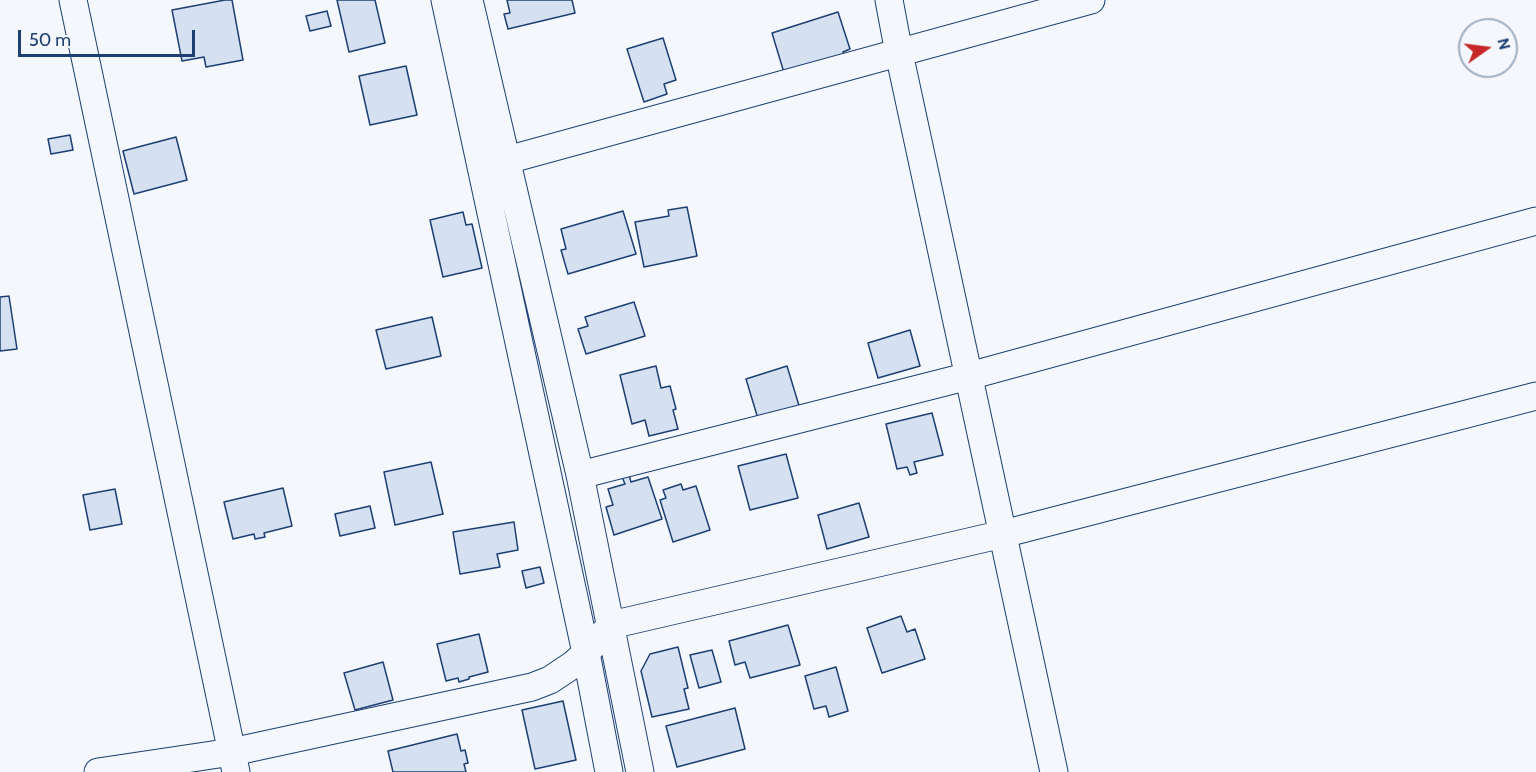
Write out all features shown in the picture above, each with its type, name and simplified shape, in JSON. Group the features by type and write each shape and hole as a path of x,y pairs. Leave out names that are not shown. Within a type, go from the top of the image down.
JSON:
{"street":[{"path":"74,0 234,762"},
{"path":"445,0 586,653 609,772"},
{"path":"469,0 580,475 640,772"},
{"path":"889,0 1054,772"},
{"path":"507,160 1091,0"},
{"path":"580,475 969,376 1536,220"},
{"path":"98,772 234,762 532,687 550,680 574,664 611,625 1003,534 1536,396"}],"building":[{"path":"232,0 243,60 206,67 204,57 182,61 172,10"},
{"path":"337,0 375,0 385,43 349,52"},
{"path":"507,0 572,0 575,13 508,29 504,14 510,13"},
{"path":"327,11 331,26 310,31 306,16"},
{"path":"838,12 850,49 843,52 845,58 785,76 772,33"},
{"path":"663,38 676,80 664,84 667,94 644,102 627,49"},
{"path":"406,66 417,115 370,125 359,76"},
{"path":"70,135 73,150 51,154 48,139"},
{"path":"176,137 187,180 134,194 123,151"},
{"path":"687,207 697,256 644,267 635,222 669,216 668,210"},
{"path":"623,211 636,254 568,274 561,250 566,249 561,229"},
{"path":"463,212 466,225 472,224 482,268 443,277 430,220"},
{"path":"9,296 17,349 0,351 0,297"},
{"path":"634,302 645,336 586,354 578,329 588,326 585,317"},
{"path":"432,317 441,356 386,369 376,330"},
{"path":"910,330 920,366 878,378 868,343"},
{"path":"656,366 661,388 670,386 678,429 649,436 645,420 632,424 620,375"},
{"path":"787,366 800,409 759,422 746,379"},
{"path":"932,413 943,455 914,462 917,473 910,475 907,467 897,469 886,424"},
{"path":"786,454 798,498 750,510 738,466"},
{"path":"431,462 443,514 395,525 384,472"},
{"path":"629,475 631,482 648,477 662,519 614,535 606,507 613,505 608,489 625,484 622,477"},
{"path":"681,484 683,490 696,486 710,530 673,542 660,500 666,498 663,490"},
{"path":"283,488 292,526 264,533 265,537 255,539 254,534 233,539 224,502"},
{"path":"115,489 122,524 90,530 83,495"},
{"path":"859,503 869,537 827,549 818,515"},
{"path":"370,506 375,528 340,536 335,514"},
{"path":"514,522 518,550 497,554 500,567 460,574 453,532"},
{"path":"540,567 544,583 526,588 522,571"},
{"path":"901,616 907,632 915,629 925,659 882,673 867,628"},
{"path":"788,625 800,665 750,678 745,662 735,665 729,641"},
{"path":"479,634 488,672 459,682 458,678 446,681 437,644"},
{"path":"678,647 688,688 684,689 689,709 652,717 641,671 650,654"},
{"path":"712,650 721,682 699,688 690,655"},
{"path":"383,662 393,700 355,710 344,673"},
{"path":"836,667 848,711 829,717 826,706 814,709 805,676"},
{"path":"563,701 576,760 535,769 522,710"},
{"path":"735,708 745,749 677,767 666,726"},
{"path":"457,734 461,751 465,750 468,763 464,764 466,772 393,772 388,751"}]}
